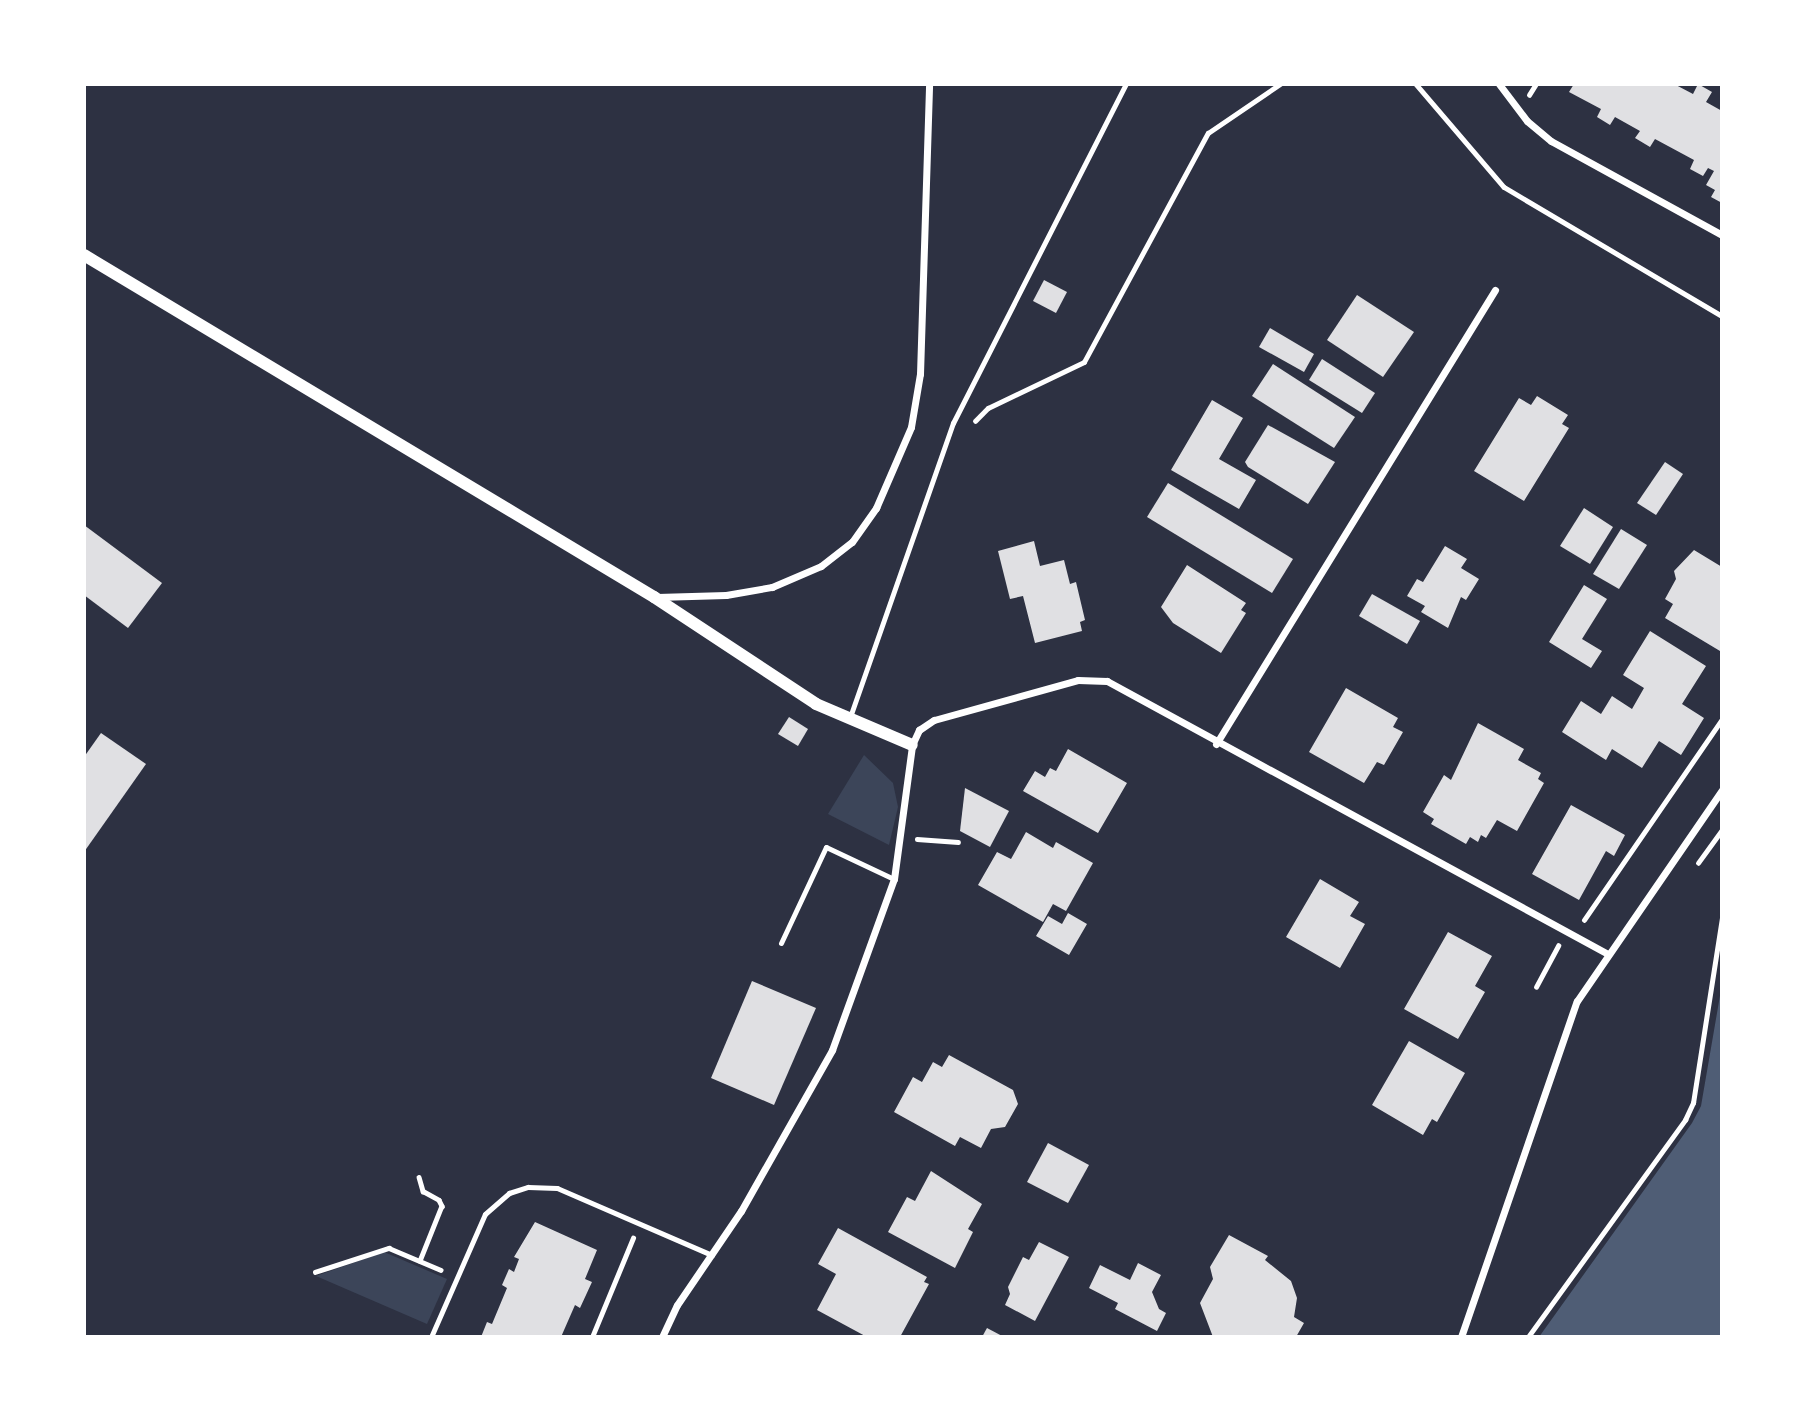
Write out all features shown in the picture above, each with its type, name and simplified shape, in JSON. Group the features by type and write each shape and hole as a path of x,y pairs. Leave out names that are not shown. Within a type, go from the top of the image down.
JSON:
{"street":[{"path":"654,597 726,595 772,587 821,566 852,542 876,508 911,427 920,374 929,84"},
{"path":"1499,84 1527,121 1551,141 1722,235"},
{"path":"84,255 654,597 816,704 912,744"},
{"path":"1216,744 1495,290"},
{"path":"662,1337 677,1305 712,1255 832,1050 894,879 903,839 912,744 919,730 934,720 1078,680 1107,681 1216,744 1608,954"},
{"path":"1461,1337 1577,1001 1722,790"}],"lane":[{"path":"849,720 953,423 1126,84"},
{"path":"781,943 826,847 894,879"},
{"path":"432,1337 485,1214 509,1193 528,1187 557,1188 712,1255"}],"path":[{"path":"972,424 988,408 1084,362 1208,133 1280,84"},
{"path":"1416,84 1504,187 1722,316"},
{"path":"1536,987 1554,948 1573,936 1722,719"},
{"path":"1689,875 1722,830"},
{"path":"903,839 958,842"},
{"path":"1528,1337 1685,1120 1693,1103 1722,917"},
{"path":"419,1177 422,1191 439,1200 442,1206 420,1261"},
{"path":"592,1337 639,1224"},
{"path":"315,1272 385,1248 457,1278"}],"shaded area":[{"path":"864,755 893,783 898,807 889,845 828,814"},
{"path":"1722,984 1722,1337 1539,1337 1692,1123 1701,1106"},
{"path":"384,1252 447,1279 427,1324 316,1276"}],"building":[{"path":"1574,84 1674,84 1693,94 1698,84 1712,92 1706,102 1722,111 1722,203 1711,197 1715,190 1706,185 1714,171 1708,168 1703,176 1690,169 1694,160 1655,139 1650,147 1635,138 1640,131 1615,117 1610,125 1597,117 1601,109 1569,92"},
{"path":"1044,280 1067,292 1056,313 1033,301"},
{"path":"1357,295 1414,332 1383,377 1327,340"},
{"path":"1270,328 1314,354 1304,372 1259,347"},
{"path":"1322,359 1375,393 1362,413 1309,380"},
{"path":"1273,364 1355,417 1334,448 1252,396"},
{"path":"1537,396 1568,415 1562,424 1569,428 1524,501 1474,471 1519,398 1531,405"},
{"path":"1212,400 1243,418 1219,459 1256,480 1239,509 1171,470"},
{"path":"1268,425 1335,462 1308,504 1248,467 1245,462"},
{"path":"1665,462 1683,474 1656,515 1637,503"},
{"path":"1168,483 1293,559 1272,593 1147,517"},
{"path":"1584,508 1613,527 1590,564 1560,546"},
{"path":"84,525 162,583 128,628 84,595"},
{"path":"1621,529 1647,545 1619,589 1593,574"},
{"path":"1034,541 1040,566 1064,560 1070,584 1076,582 1085,620 1080,622 1082,631 1035,643 1023,596 1010,599 998,551"},
{"path":"1445,546 1467,559 1461,568 1479,579 1466,600 1461,597 1448,628 1421,612 1425,606 1407,596 1417,579 1423,582"},
{"path":"1694,550 1722,567 1720,651 1665,618 1673,604 1665,599 1676,579 1674,571"},
{"path":"1187,565 1246,603 1241,610 1246,613 1221,653 1173,623 1161,607"},
{"path":"1584,585 1607,599 1582,639 1602,651 1591,668 1549,642"},
{"path":"1372,594 1420,621 1407,644 1359,616"},
{"path":"1650,631 1706,666 1682,704 1704,718 1681,755 1659,741 1642,768 1612,749 1606,760 1562,732 1581,701 1601,714 1612,696 1632,709 1644,688 1623,675"},
{"path":"1346,688 1398,718 1393,727 1403,732 1384,765 1377,762 1364,783 1309,752"},
{"path":"789,717 808,729 798,746 778,734"},
{"path":"1478,723 1524,749 1518,760 1541,773 1538,779 1544,783 1517,831 1497,820 1486,838 1481,835 1478,842 1470,837 1466,844 1431,824 1434,819 1423,812 1444,775 1451,780"},
{"path":"101,733 146,764 84,852 84,757"},
{"path":"1068,749 1127,783 1098,833 1023,791 1035,771 1045,777 1050,768 1056,771"},
{"path":"965,788 1009,811 990,847 960,831"},
{"path":"1571,805 1625,835 1614,856 1606,851 1579,900 1532,874"},
{"path":"1026,832 1053,848 1056,842 1093,863 1066,911 1053,904 1043,922 978,885 997,852 1011,859"},
{"path":"1320,879 1359,902 1350,916 1365,924 1340,968 1286,937"},
{"path":"1068,913 1087,924 1069,955 1036,936 1048,916 1062,924"},
{"path":"1448,932 1492,956 1475,986 1485,992 1458,1039 1404,1009"},
{"path":"752,981 816,1008 774,1105 711,1078"},
{"path":"1409,1041 1465,1073 1437,1122 1432,1119 1423,1135 1372,1105"},
{"path":"949,1055 1013,1090 1018,1104 1005,1127 991,1129 981,1148 960,1137 955,1146 894,1112 913,1077 922,1082 933,1062 942,1067"},
{"path":"1048,1143 1089,1165 1068,1203 1027,1182"},
{"path":"931,1171 982,1204 968,1229 973,1232 955,1268 888,1232 907,1197 915,1201"},
{"path":"535,1222 597,1250 585,1279 592,1282 580,1308 575,1305 561,1337 481,1337 487,1322 492,1324 507,1288 502,1285 509,1269 514,1272 519,1259 514,1257"},
{"path":"838,1228 927,1277 924,1282 929,1284 900,1337 867,1337 817,1310 836,1274 818,1264"},
{"path":"1229,1235 1268,1256 1265,1260 1291,1281 1297,1298 1294,1317 1304,1323 1296,1337 1213,1337 1200,1303 1213,1279 1210,1267"},
{"path":"1039,1242 1069,1257 1035,1321 1005,1305 1010,1294 1008,1287 1023,1257 1029,1260"},
{"path":"1138,1263 1161,1275 1152,1292 1159,1309 1166,1313 1157,1331 1115,1309 1118,1303 1089,1288 1100,1265 1130,1280"},
{"path":"987,1328 1004,1337 982,1337"}]}
